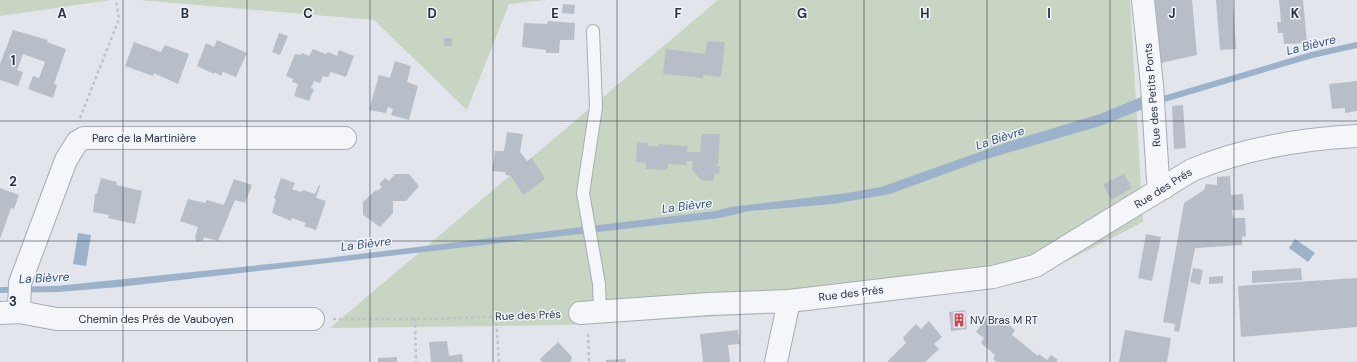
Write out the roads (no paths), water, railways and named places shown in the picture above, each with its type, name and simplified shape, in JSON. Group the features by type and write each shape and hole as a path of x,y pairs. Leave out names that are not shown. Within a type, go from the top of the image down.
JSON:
{"street":[{"name":"Rue des Petits Ponts","path":"1142,0 1152,85 1158,180 1164,188"},
{"name":"Rue des Prés","path":"589,313 789,301 993,277 1035,266 1192,170 1218,159 1284,143 1318,138 1357,136"},
{"name":"Parc de la Martinière","path":"15,303 66,160 77,142 84,138 345,138"},
{"path":"776,362 789,301"},
{"name":"Chemin des Prés de Vauboyen","path":"15,303 57,319 312,319"}],"lane":[{"path":"589,313 598,284 583,193 596,107 593,31"}],"water":[{"path":"1141,97 1143,109 1100,126 983,160 890,194 833,204 749,211 720,218 119,287 58,292 0,293 0,287 56,286 318,259 715,211 731,207 847,193 881,187 1008,142 1100,114"},
{"path":"78,233 91,235 86,266 73,264"},
{"path":"1295,239 1315,253 1308,262 1289,248"}],"waterway":[{"name":"La Bièvre","path":"1157,101 1312,55 1357,45"}],"place":[{"name":"NV Bras M RT","path":"959,320"}]}
